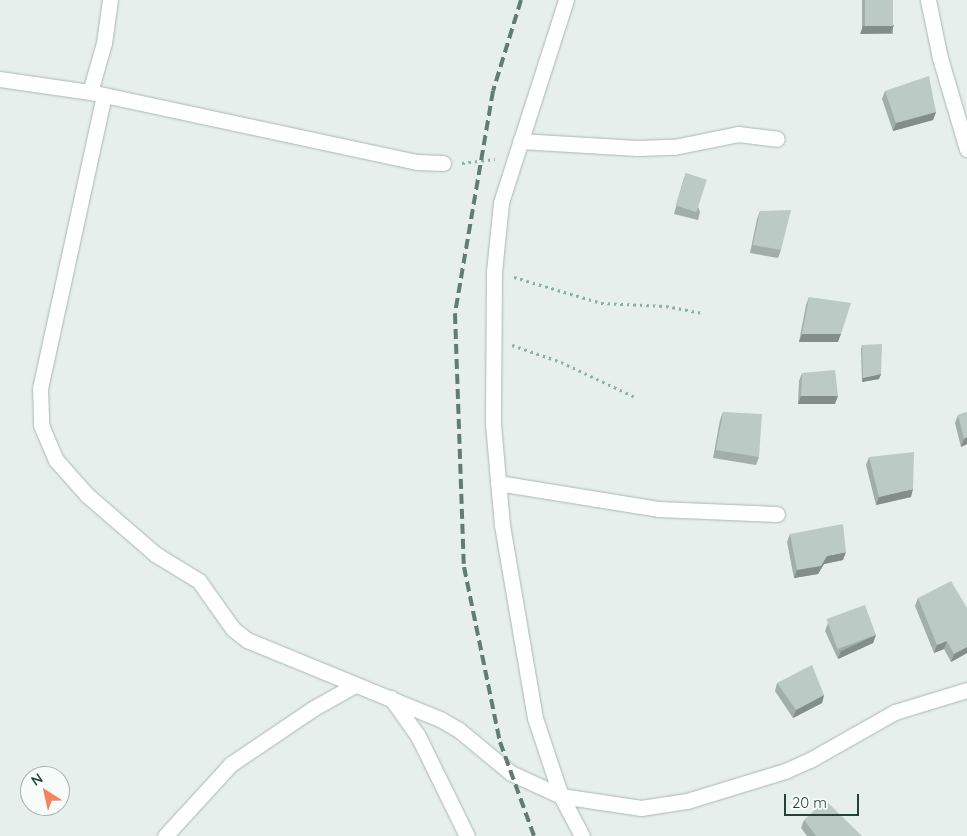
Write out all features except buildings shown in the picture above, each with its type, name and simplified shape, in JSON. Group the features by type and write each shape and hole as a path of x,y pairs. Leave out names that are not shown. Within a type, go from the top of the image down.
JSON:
{"street":[{"path":"110,0 97,94 40,388 41,425 56,460 87,495 155,554 199,581 233,629 247,640 354,685 391,698 459,730 511,773 561,796 642,808 687,800 785,771 810,760 895,712 967,690"},
{"path":"566,0 501,203 494,272 493,424 498,484 526,671 535,718 561,796 582,836"},
{"path":"928,0 940,58 967,149"},
{"path":"0,79 97,94 408,160 443,163"},
{"path":"518,148 674,147 738,134 777,139"},
{"path":"498,484 658,509 777,514"},
{"path":"165,836 231,764 314,708 354,685"},
{"path":"391,698 418,736 467,836"}],"path":[{"path":"443,163 481,161 518,148"},
{"path":"494,272 601,303 666,306 702,313"},
{"path":"493,339 561,362 637,398"}],"railway":[{"path":"521,0 493,91 455,314 464,567 500,742 534,836"}]}
